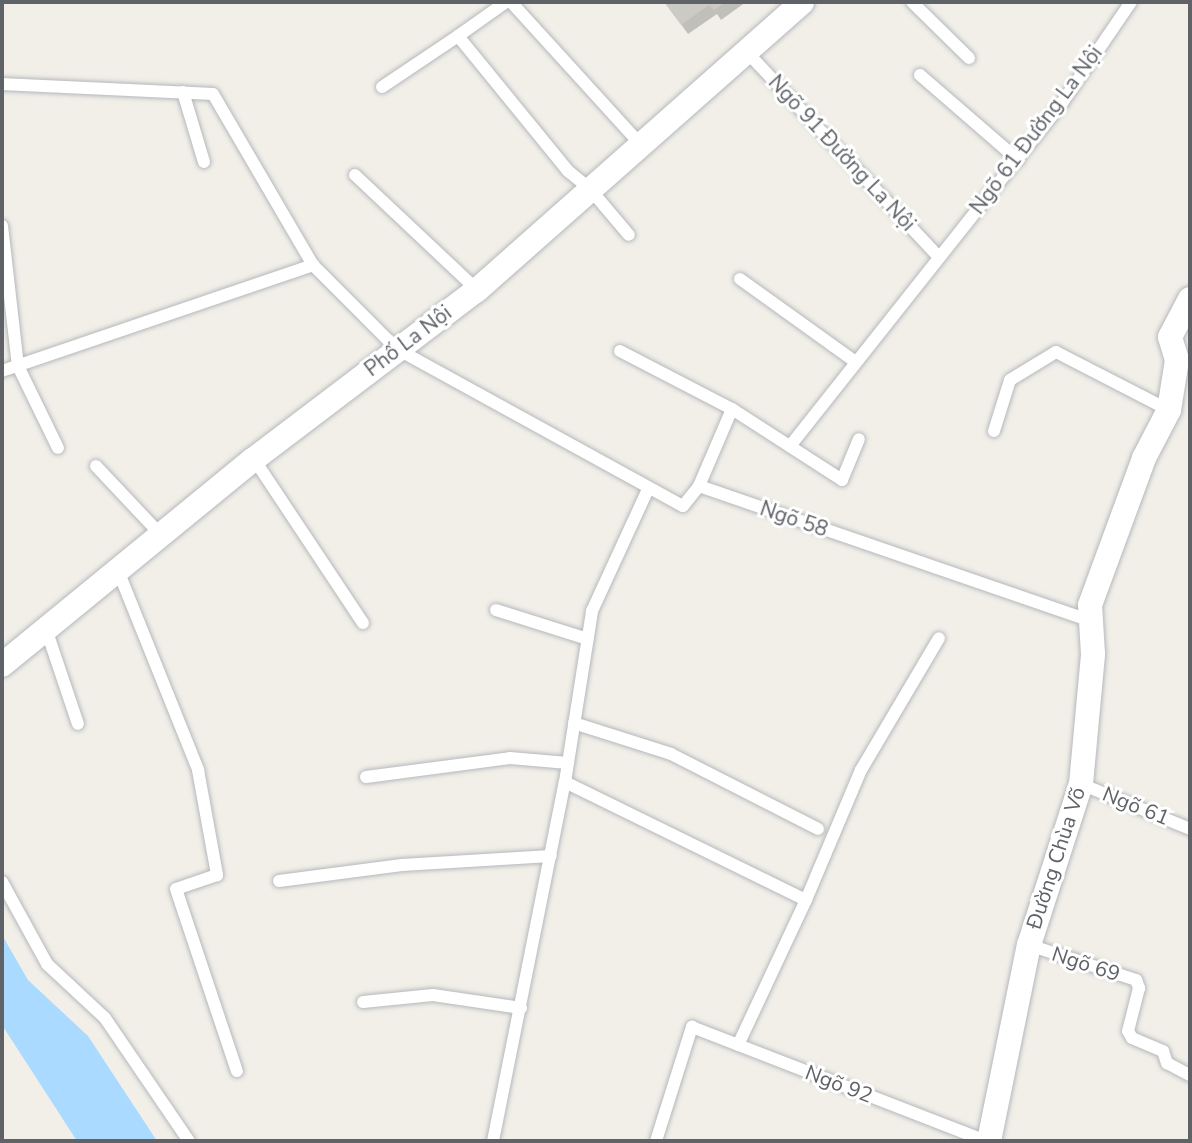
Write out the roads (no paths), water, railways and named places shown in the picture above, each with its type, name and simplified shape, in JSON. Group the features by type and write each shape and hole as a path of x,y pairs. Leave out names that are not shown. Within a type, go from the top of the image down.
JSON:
{"street":[{"name":"Phố La Nội","path":"2,665 116,568 254,459 477,290 802,2"},
{"name":"Đường Chùa Võ","path":"987,1141 1029,945 1081,784 1093,654 1088,620 1144,458 1169,410 1183,364 1170,337 1190,299"}],"lane":[{"path":"382,87 509,2 641,145"},
{"path":"912,2 968,58"},
{"name":"Ngõ 61 Đường La Nội","path":"790,446 854,361 1018,160 1131,2"},
{"path":"458,36 568,171 590,189 629,235"},
{"name":"Ngõ 91 Đường La Nội","path":"747,51 938,256"},
{"path":"920,75 1018,160"},
{"path":"2,84 213,94 313,265 397,349 683,506 699,486 732,409"},
{"path":"183,92 204,162"},
{"path":"355,175 477,290"},
{"path":"2,226 18,366 58,448"},
{"path":"2,370 313,265"},
{"path":"740,279 854,361"},
{"path":"621,351 732,409 842,480 859,439"},
{"path":"994,431 1010,380 1056,352 1169,410"},
{"path":"254,459 363,622"},
{"path":"96,466 160,534"},
{"name":"Ngõ 58","path":"699,486 1088,620"},
{"path":"493,1141 565,782 592,611 648,489"},
{"path":"116,568 198,770 217,875 176,889 237,1071"},
{"path":"496,610 588,639"},
{"path":"46,629 78,724"},
{"path":"738,1045 806,900 861,770 939,638"},
{"path":"574,723 671,754 818,828"},
{"path":"366,777 510,758 568,763"},
{"path":"565,782 806,900"},
{"name":"Ngõ 61","path":"1081,784 1190,829"},
{"path":"279,881 402,865 551,856"},
{"path":"2,882 47,964 105,1018 189,1141"},
{"name":"Ngõ 69","path":"1029,945 1136,980 1139,988 1128,1031 1132,1038 1163,1051 1167,1063 1190,1075"},
{"path":"363,1002 433,995 521,1008"},
{"name":"Ngõ 92","path":"656,1141 692,1027 987,1141"}],"water":[{"path":"2,935 28,980 88,1036 157,1141 77,1141 2,1025"}]}
